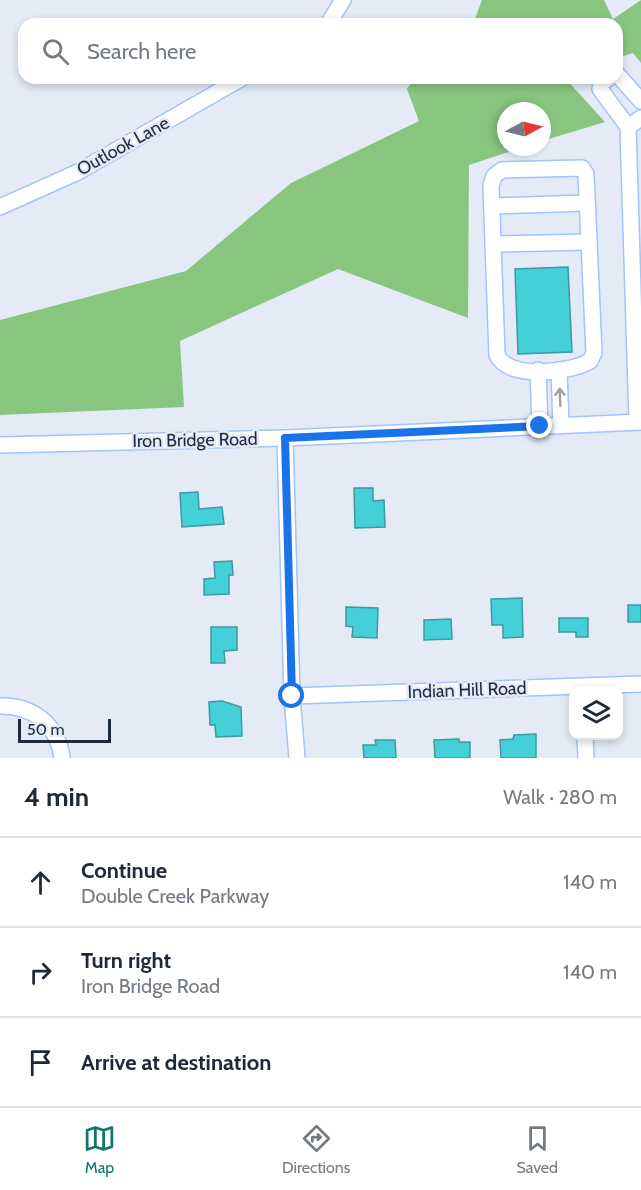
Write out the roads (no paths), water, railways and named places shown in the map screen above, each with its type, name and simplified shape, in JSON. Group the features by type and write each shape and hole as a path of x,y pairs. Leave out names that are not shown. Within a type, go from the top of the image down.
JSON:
{"street":[{"path":"332,18 343,0"},
{"path":"623,81 641,101"},
{"name":"Outlook Lane","path":"0,207 78,172 232,84"},
{"path":"601,84 600,89 628,127 639,422"},
{"path":"628,127 641,118"},
{"path":"582,168 586,174 587,203 594,353 590,361 582,366 559,370 519,372 508,368 500,363 497,355 491,186 494,176 502,170 582,168"},
{"path":"492,206 587,203"},
{"path":"493,244 589,242"},
{"path":"538,370 540,426"},
{"path":"559,370 561,425"},
{"name":"Iron Bridge Road","path":"0,445 285,438 639,422"},
{"path":"285,438 292,696 297,758"},
{"name":"Indian Hill Road","path":"612,686 641,684"},
{"name":"Indian Hill Road","path":"292,696 569,688"},
{"path":"0,706 21,708 44,720 58,738 62,758"},
{"path":"585,740 586,758"}]}
